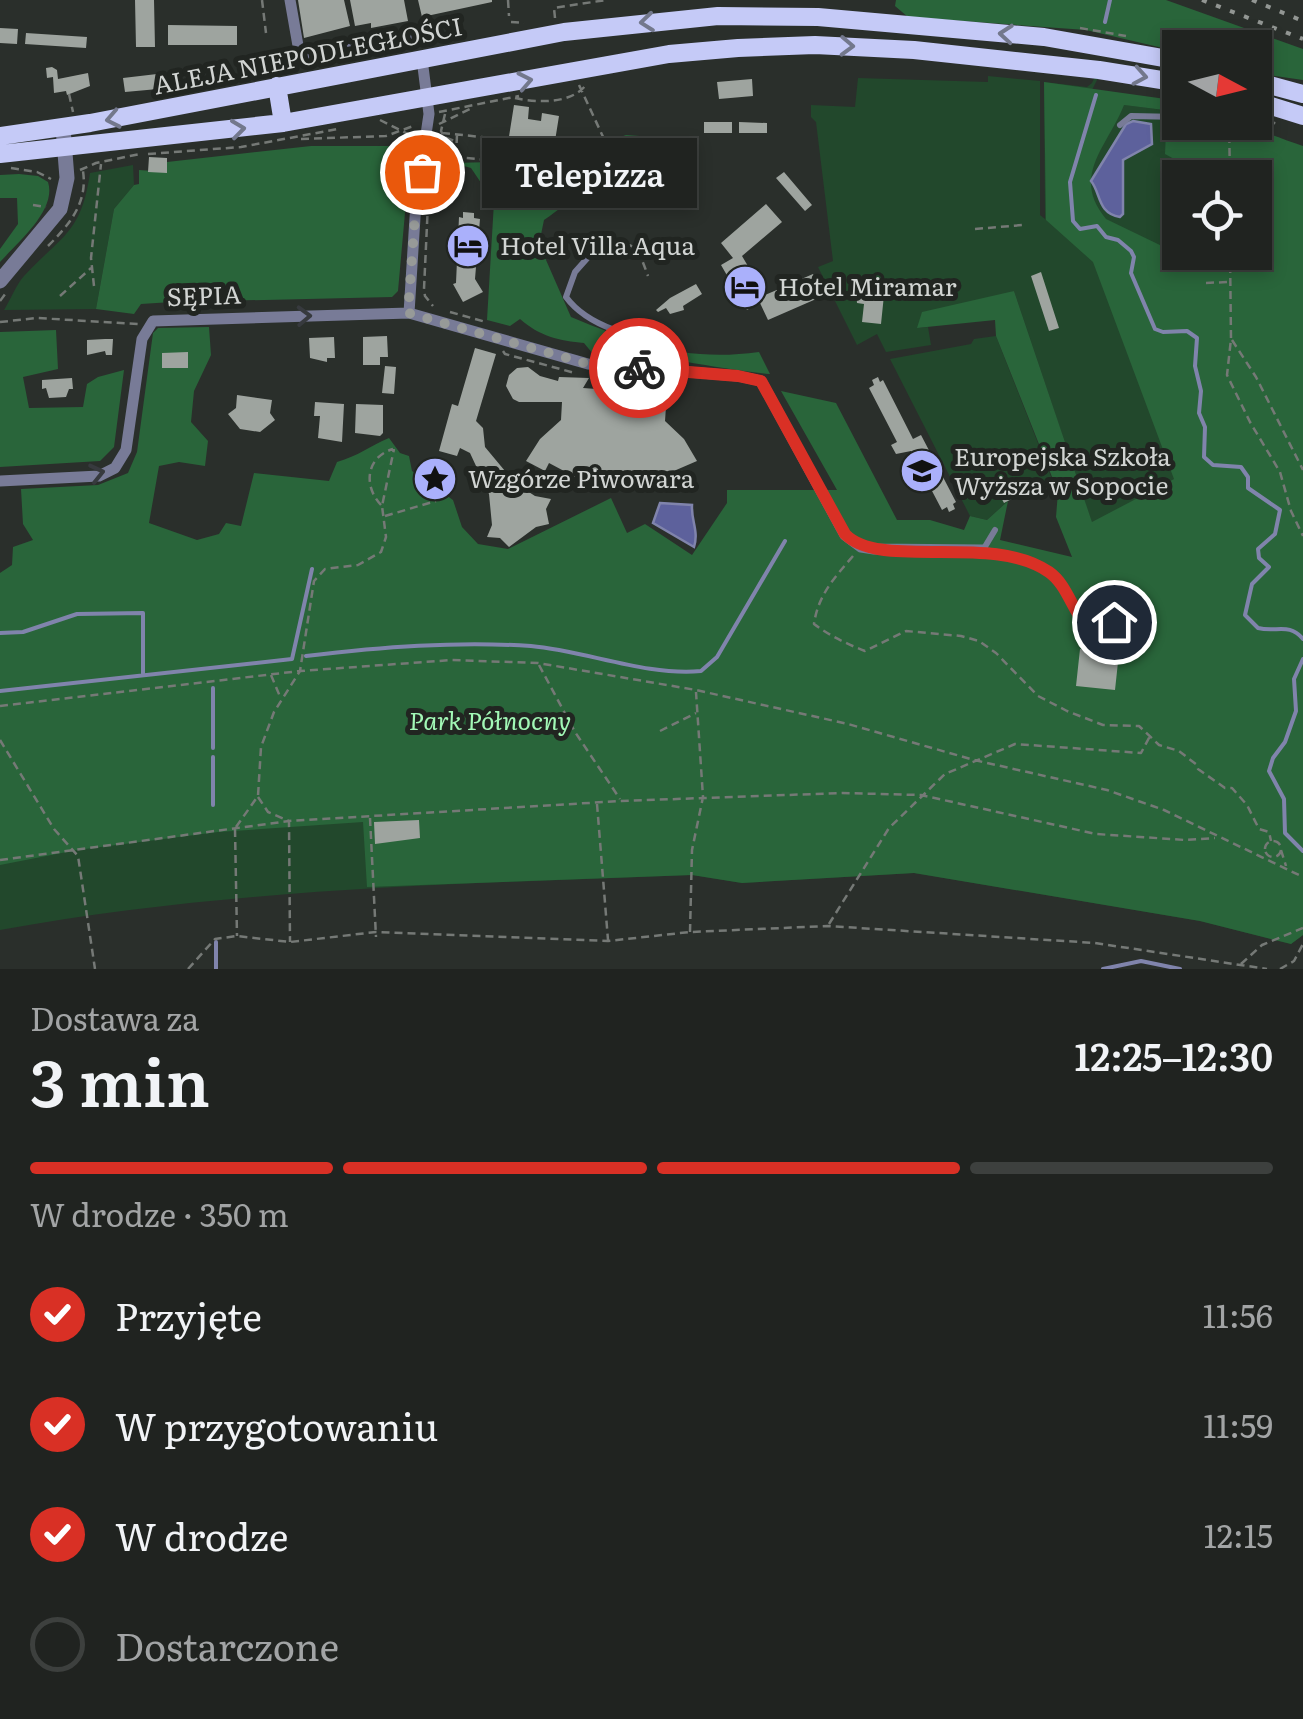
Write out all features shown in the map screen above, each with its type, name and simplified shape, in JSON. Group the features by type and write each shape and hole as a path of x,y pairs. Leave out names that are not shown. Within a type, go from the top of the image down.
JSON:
{"main road":[{"name":"ALEJA NIEPODLEGŁOŚCI","path":"0,136 277,86 420,49 718,16 818,17 1103,45 1162,57"},
{"path":"0,154 283,123 431,115 669,54 774,46 899,49 1162,80"},
{"path":"277,86 283,123"},
{"path":"1272,86 1303,94"},
{"path":"1272,106 1303,116"}],"street":[{"path":"290,0 300,57"},
{"path":"273,60 420,49 431,115 416,202 408,313"},
{"path":"0,281 60,209 66,195 68,122"},
{"name":"SĘPIA","path":"0,480 100,476 115,468 122,460 130,434 145,331 160,319 408,313 503,344 588,364 761,381 845,534 861,548"},
{"path":"861,548 983,550"}],"lane":[{"path":"273,60 277,86"},
{"path":"1120,124 1132,116 1162,117"},
{"path":"592,254 575,272 566,297 572,305 630,336 672,342 669,370"},
{"path":"995,530 983,550 1018,557 1046,570 1059,580 1084,623 1097,627 1114,622"}],"path":[{"path":"262,0 266,33"},
{"path":"508,0 509,16"},
{"path":"555,24 554,8 606,0"},
{"path":"511,22 533,26"},
{"path":"579,84 618,169 612,176 601,178"},
{"path":"431,115 514,98 539,102 571,97 587,84"},
{"path":"68,122 70,94"},
{"path":"295,139 386,136 431,115 473,107"},
{"path":"431,115 447,112"},
{"path":"431,115 442,133 456,142"},
{"path":"379,120 398,118 400,129"},
{"path":"83,170 101,162 143,154 241,147 346,127"},
{"path":"442,133 502,139"},
{"path":"456,157 457,135"},
{"path":"432,174 456,157 499,160 500,154"},
{"path":"94,286 92,267 101,162"},
{"path":"0,168 45,174"},
{"path":"419,240 423,194 428,199 430,217 425,296 435,308 496,325 505,354 581,374"},
{"path":"33,204 50,208"},
{"path":"974,229 1023,225"},
{"path":"592,254 622,244 634,246 648,276"},
{"path":"60,296 92,267"},
{"path":"1229,270 1231,339 1227,375 1280,472 1303,536"},
{"path":"1206,283 1228,282"},
{"path":"0,322 38,318 129,321 140,324 145,331"},
{"path":"450,318 485,328"},
{"path":"1231,339 1256,377 1303,470"},
{"path":"237,936 235,828 258,796 261,747 281,701 300,671 314,580 325,569 358,565 381,552 386,537 382,506 394,448 379,455 370,470 369,486 382,506"},
{"path":"383,517 436,501"},
{"path":"861,548 826,588 814,624 821,629 865,651 906,631 928,630 978,641 996,653 1038,696 1103,725 1139,726 1159,745 1179,751 1225,788 1232,788 1259,829 1269,832 1272,841"},
{"path":"0,706 300,671 452,660 538,663 696,690 1108,790 1164,810 1303,876"},
{"path":"538,663 575,732 621,801"},
{"path":"271,675 281,701"},
{"path":"690,932 692,850 703,797 696,690"},
{"path":"660,731 698,713"},
{"path":"828,926 888,828 945,774 1016,744 1141,753 1151,735"},
{"path":"0,740 54,828 78,856 96,969"},
{"path":"0,860 289,822 596,802 842,793 921,795 1096,834 1209,840 1218,837"},
{"path":"258,796 268,812 289,822"},
{"path":"596,802 608,941"},
{"path":"370,817 376,934"},
{"path":"289,822 290,942"},
{"path":"1272,841 1281,848 1286,868"},
{"path":"1263,857 1266,845 1272,841"},
{"path":"1266,852 1275,856 1281,848"},
{"path":"188,969 215,939 237,936 290,942 376,934 608,941 690,932 828,926 1095,943 1267,969"},
{"path":"1240,965 1262,945 1303,928"},
{"path":"1280,969 1294,960 1303,944"}],"green space":[{"path":"896,0 1166,0 1250,30 1162,30 1162,48 1086,30 908,17 895,6"},
{"path":"1272,38 1303,49 1303,80 1272,75"},
{"name":"Park Północny","path":"1102,61 1101,72 1087,100 1162,110 1162,140 1218,140 1218,160 1162,160 1162,270 1183,270 1303,935 1291,944 1200,921 914,873 742,883 692,875 345,890 172,905 0,930 0,573 12,566 496,555 627,535 993,652 1186,473 1092,523 1014,291 918,328 928,327 931,345 886,352 877,334 857,345 818,267 833,261 811,105 855,107 858,78 988,82 988,76 1040,81 1040,215 1045,219 1044,82 1087,87"},
{"name":"Park Północny","path":"1044,82 1162,98 1162,110 1124,105 1096,161 1091,189 1106,219 1162,246 1162,270 1272,270 1272,160 1176,160 1165,154 1166,140 1272,140 1272,135 1303,146 1303,935 1291,944 1200,921 914,873 742,883 692,875 367,887 363,822 218,832 77,850 0,865 0,573 12,565 13,547 33,540 23,524 21,489 98,485 128,473 137,452 153,333 158,328 209,327 211,355 194,391 191,422 208,441 205,466 179,462 159,466 149,523 197,540 219,534 226,523 241,526 254,473 329,481 337,462 389,438 400,453 409,456 412,471 453,500 462,527 478,544 508,549 611,498 627,533 645,524 692,555 727,503 727,490 837,490 781,391 836,403 897,520 930,520 964,530 970,516 987,520 1008,501 1000,540 1072,557 1056,517 1058,492 996,336 995,320 917,328 922,312 1014,291 1092,522 1174,479 1093,262 1046,220"},
{"path":"626,135 688,143 623,163 544,220 539,244 571,317 662,348 708,355 759,352 770,374 639,356 593,354 584,343 550,337 520,319 510,326 487,320 494,202 471,168 453,163 491,162 530,169"},
{"path":"311,146 411,146 398,291 392,297 141,304 134,314 96,309 114,209 139,184 139,170 167,172 167,162"},
{"path":"133,165 134,185 114,209 96,309 4,310 24,276 75,222 90,173"},
{"path":"0,175 38,176 48,182 47,204 34,225 0,262 0,249 18,224 17,198 0,198"},
{"path":"56,330 58,369 23,377 29,408 83,407 87,384 124,370 114,447 100,461 0,467 0,332"},
{"path":"996,336 1052,479 1008,501 987,520 970,516 890,359"}],"water":[{"path":"1126,124 1151,124 1152,144 1123,160 1120,217 1103,207 1091,181"},
{"path":"660,503 692,505 694,547 653,523"}],"building":[{"path":"135,0 154,0 155,47 136,47"},
{"path":"298,0 344,0 350,26 304,38"},
{"path":"350,0 404,0 408,21 371,28 371,23 355,26"},
{"path":"418,0 492,0 492,2 422,17"},
{"path":"168,25 237,26 237,45 168,45"},
{"path":"0,28 18,29 17,44 0,43"},
{"path":"26,33 87,37 86,48 25,44"},
{"path":"46,68 57,70 58,79 88,73 90,86 67,95 66,91 54,93 53,77 47,78"},
{"path":"157,74 158,89 125,92 123,78"},
{"path":"752,79 753,96 719,99 717,82"},
{"path":"514,105 529,107 528,119 541,121 542,113 559,116 555,141 524,139 522,151 507,149"},
{"path":"704,122 732,122 732,133 704,133"},
{"path":"739,122 767,123 767,133 739,133"},
{"path":"149,157 167,158 167,173 148,172"},
{"path":"448,171 449,177 451,174 460,180 448,195 437,188 436,174"},
{"path":"784,172 812,205 805,211 776,178"},
{"path":"766,204 782,222 742,256 765,295 779,289 778,285 783,287 813,274 823,296 768,320 760,303 747,310 721,265 733,258 721,243"},
{"name":"Hotel Villa Aqua","path":"463,212 474,213 474,218 480,219 475,279 483,292 463,302 453,284 459,217 463,218"},
{"path":"1041,272 1059,328 1049,331 1031,276"},
{"path":"860,276 909,284 907,298 884,295 881,324 862,322 864,304 857,303 856,292"},
{"path":"696,284 702,294 683,306 684,310 670,314 666,308 656,310 670,298"},
{"path":"387,336 388,357 380,357 380,365 363,365 363,337"},
{"path":"334,337 335,358 327,358 327,362 310,358 309,338"},
{"path":"113,339 112,355 105,351 87,355 87,340"},
{"path":"475,348 496,354 476,421 483,428 485,447 515,483 535,496 551,499 546,509 549,524 536,527 509,547 500,538 487,537 492,525 489,494 470,453 460,448 457,456 439,451 452,404 458,406"},
{"path":"188,352 188,368 162,368 162,353"},
{"path":"385,366 396,367 394,394 382,393"},
{"path":"528,367 540,376 558,381 559,377 589,378 583,388 597,389 598,384 667,392 665,421 684,439 697,461 646,483 632,479 632,489 592,487 593,477 579,479 549,463 545,471 526,461 540,439 561,420 562,402 513,399 506,386 509,375 517,368"},
{"path":"878,377 913,439 921,435 956,502 955,509 942,510 911,451 896,454 891,445 897,442 869,388"},
{"path":"72,378 73,389 69,389 66,397 49,398 46,388 42,389 42,380"},
{"path":"237,395 272,400 270,413 275,420 260,432 240,429 228,414 236,408"},
{"path":"315,402 344,404 342,442 318,438 320,416 314,416"},
{"path":"356,404 383,405 380,436 355,433"},
{"path":"1023,482 1027,491 1004,503 999,494"},
{"path":"1080,649 1119,653 1115,690 1076,686"},
{"path":"419,820 420,838 375,844 374,822"}],"waterway":[{"path":"1105,22 1110,0"},
{"path":"1096,95 1070,182 1073,221 1080,229 1097,226 1106,237 1118,240 1131,251 1131,273 1155,329 1187,331 1197,338 1195,366 1201,391 1199,413 1205,427 1204,457 1213,465 1241,467 1248,477 1248,488 1280,510 1275,534 1258,549 1259,558 1269,567 1252,584 1245,615 1258,628 1287,629 1303,639"},
{"path":"306,656 419,646 531,646 637,667 701,671 717,657 785,541"},
{"path":"0,691 292,659 312,569"},
{"path":"0,633 23,632 77,614 143,613 143,675"},
{"path":"1303,659 1294,679 1296,711 1269,771 1284,799 1285,833 1303,851"},
{"path":"213,688 213,748"},
{"path":"213,757 213,805"},
{"path":"216,942 216,969"},
{"path":"1103,969 1141,961 1180,969"}],"railway":[{"path":"1202,0 1303,39"},
{"path":"1252,0 1303,21"}],"way so far":[{"path":"422,172 416,202 408,313 588,364 639,368"}],"place":[{"name":"Telepizza","path":"422,172"},
{"name":"Hotel Villa Aqua","path":"468,246"},
{"name":"Hotel Miramar","path":"745,287"},
{"name":"Europejska Szkoła Wyższa w Sopocie","path":"922,471"},
{"name":"Wzgórze Piwowara","path":"435,479"}],"route":[{"path":"639,368 761,381 845,534 861,548 983,550 1018,557 1059,580 1084,623 1097,627 1114,622"}]}
